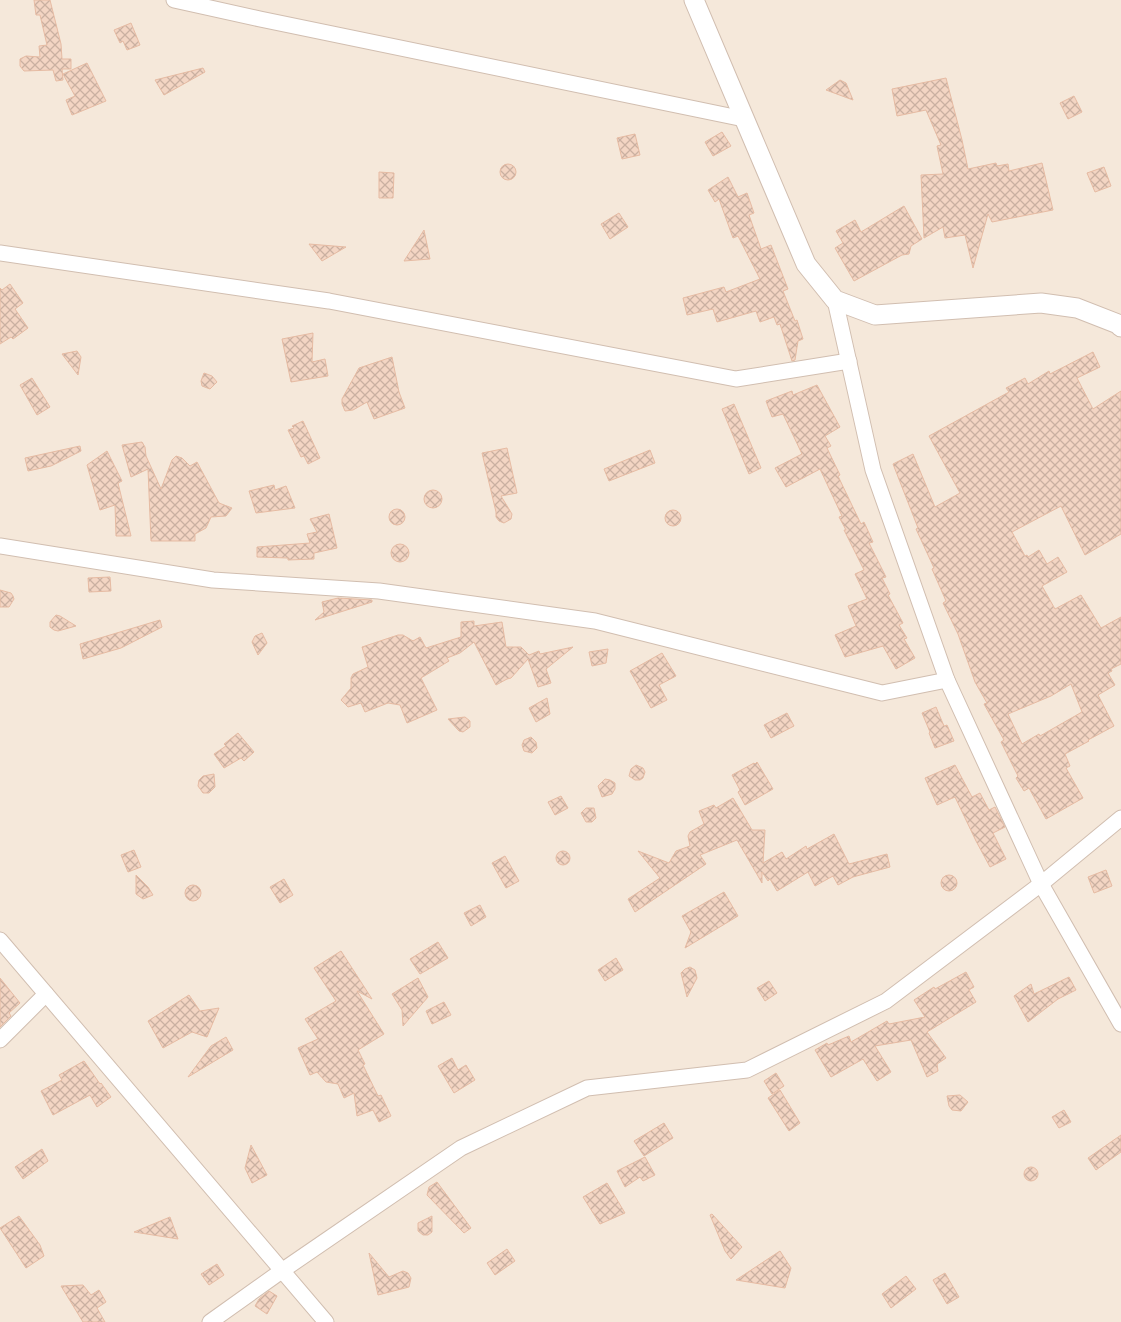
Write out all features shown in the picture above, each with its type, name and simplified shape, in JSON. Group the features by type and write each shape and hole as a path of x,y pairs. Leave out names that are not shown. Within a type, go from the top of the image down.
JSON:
{"street":[{"path":"174,0 260,20 744,119"},
{"path":"694,0 806,264 835,300 872,470 947,680 1041,884 1121,1024"},
{"path":"0,253 329,301 736,379 848,361"},
{"path":"835,300 875,315 1041,303 1077,308 1118,324 1121,327"},
{"path":"0,546 213,580 379,591 596,621 882,693 947,680"},
{"path":"210,1322 282,1270 461,1148 587,1088 748,1070 886,1001 1041,884 1121,818"},
{"path":"0,940 326,1322"},
{"path":"0,1040 46,994"}],"shaded area":[{"path":"0,0 1121,0 1121,1322 0,1322"}],"building":[{"path":"34,0 50,0 61,44 62,59 71,59 71,69 62,69 63,80 56,81 53,70 24,71 20,66 20,59 26,56 40,57 39,46 47,45 40,15 36,15"},
{"path":"131,23 140,45 127,50 123,41 120,43 114,30"},
{"path":"87,63 106,101 72,115 66,100 75,96 63,74"},
{"path":"203,68 205,72 164,95 155,80"},
{"path":"946,78 968,169 996,163 997,166 1008,164 1009,171 1042,163 1053,210 992,222 988,214 973,268 965,235 945,238 943,227 924,238 921,175 943,174 937,146 941,145 926,110 897,116 892,89"},
{"path":"840,80 846,83 853,100 826,90"},
{"path":"1074,96 1082,112 1068,119 1060,103"},
{"path":"722,132 731,146 713,156 705,142"},
{"path":"635,134 640,155 622,159 617,138"},
{"path":"508,164 516,172 508,180 500,172"},
{"path":"1104,167 1111,186 1095,192 1087,173"},
{"path":"379,172 394,173 393,198 379,198"},
{"path":"728,177 738,197 747,193 754,213 749,215 761,249 771,245 788,289 783,291 795,321 797,320 803,339 798,341 795,360 792,361 780,324 777,325 774,317 760,322 756,311 717,322 713,309 687,315 683,298 724,287 726,292 760,279 738,236 733,238 719,199 715,202 708,190"},
{"path":"904,206 922,239 911,246 909,254 902,255 854,281 835,248 843,243 836,231 855,220 861,232"},
{"path":"619,213 628,227 610,239 601,224"},
{"path":"424,230 430,259 404,261"},
{"path":"309,244 346,247 322,261"},
{"path":"10,284 23,303 15,309 28,328 13,339 11,337 0,344 0,288 2,290"},
{"path":"313,333 312,362 325,359 328,376 291,382 282,339"},
{"path":"77,351 81,357 78,375 62,354"},
{"path":"1093,352 1100,367 1077,378 1093,409 1121,391 1121,534 1085,555 1061,506 1012,532 1025,556 1027,555 1028,557 1039,550 1047,564 1058,557 1067,572 1042,586 1055,609 1081,595 1101,628 1121,617 1121,664 1111,669 1112,671 1108,673 1115,685 1098,695 1114,726 1065,754 1070,766 1066,768 1083,798 1046,819 1029,788 1024,791 1016,778 1018,776 1001,742 1004,740 984,704 987,703 975,682 958,634 943,603 946,601 932,569 934,568 916,529 918,528 893,464 913,454 935,507 960,493 929,436 1009,392 1006,388 1025,378 1028,384 1049,371 1050,374","holes":["1071,684 1082,712 1022,744 1008,714 1051,696"]},
{"path":"392,357 399,392 405,408 374,419 367,402 353,410 345,411 342,399 359,368"},
{"path":"204,373 212,376 217,382 210,389 202,386 201,381"},
{"path":"32,378 50,407 37,415 20,385"},
{"path":"817,385 840,427 825,436 831,446 827,448 861,524 864,522 873,542 869,543 886,577 882,578 890,594 888,595 903,623 899,625 907,638 904,639 915,658 896,669 883,646 845,657 835,635 856,626 848,606 867,599 855,574 864,570 844,530 846,530 839,517 842,516 820,469 786,487 775,468 802,454 783,414 772,417 766,401 792,391 793,395"},
{"path":"734,404 761,468 749,474 722,409"},
{"path":"303,421 320,458 308,464 304,456 301,457 288,430"},
{"path":"142,442 145,447 146,456 161,489 172,460 176,456 182,458 190,466 197,462 219,503 232,508 226,516 211,517 206,528 195,534 195,541 151,541 148,469 131,477 122,445"},
{"path":"80,446 81,451 51,466 28,471 25,458"},
{"path":"507,448 517,493 501,496 512,514 511,519 504,523 496,517 482,453"},
{"path":"650,450 655,463 609,481 604,469"},
{"path":"107,451 122,481 118,483 131,536 116,536 115,505 100,510 87,465"},
{"path":"274,485 275,490 286,486 295,508 256,513 249,491"},
{"path":"433,490 439,493 442,499 439,505 433,508 427,505 424,499 427,493"},
{"path":"397,509 405,517 397,525 389,517"},
{"path":"670,510 676,510 681,515 679,524 670,526 665,521 665,515"},
{"path":"329,514 337,548 314,553 314,559 288,560 288,558 257,557 257,547 310,543 307,534 317,532 310,519"},
{"path":"400,544 406,547 409,553 406,559 400,562 394,559 391,553 394,547"},
{"path":"110,577 111,591 89,592 88,578"},
{"path":"0,590 11,593 13,596 14,599 9,607 0,607"},
{"path":"338,598 372,600 372,602 315,620 324,612 322,602"},
{"path":"56,615 76,626 58,631 54,630 50,627 50,622"},
{"path":"160,620 162,627 121,648 83,659 80,644"},
{"path":"474,621 474,626 502,622 506,647 521,647 529,655 539,651 540,654 573,647 546,669 551,683 538,687 528,659 511,678 496,685 474,642 460,653 447,658 449,661 421,678 437,710 407,723 400,705 388,703 365,712 361,703 348,707 341,700 351,688 353,674 368,667 362,647 403,635 413,641 420,637 426,648 461,637 461,622"},
{"path":"262,633 267,643 258,655 252,642 255,636"},
{"path":"608,649 606,663 592,666 589,652"},
{"path":"662,653 676,676 659,685 667,700 651,708 630,671"},
{"path":"547,698 550,714 536,722 529,708"},
{"path":"936,707 944,726 947,725 954,741 935,748 922,713"},
{"path":"787,713 794,726 771,738 764,725"},
{"path":"465,717 470,721 470,727 463,732 459,731 448,719"},
{"path":"238,733 254,752 244,761 241,758 224,768 214,754 226,746 224,744"},
{"path":"531,737 536,742 537,748 532,753 524,751 522,745 524,740"},
{"path":"757,762 773,789 745,805 732,775"},
{"path":"636,765 643,768 645,772 640,780 635,780 629,776 631,769"},
{"path":"955,765 972,797 980,793 989,810 995,807 1005,827 993,833 1006,859 990,867 955,797 937,805 925,778"},
{"path":"214,774 215,787 209,793 203,793 198,786 199,780 203,776"},
{"path":"605,779 615,783 615,789 612,794 602,797 598,786"},
{"path":"561,796 568,808 555,815 548,802"},
{"path":"733,798 752,830 765,830 763,863 782,852 786,859 806,846 807,849 834,834 849,864 887,854 890,867 853,877 838,885 833,876 815,886 808,872 777,891 770,879 768,881 762,872 762,883 737,840 700,855 706,864 635,912 628,899 660,878 638,851 669,863 676,851 690,846 688,836 690,832 704,824 699,811 714,805 716,808"},
{"path":"586,808 594,808 596,818 592,822 586,822 581,813"},
{"path":"134,850 141,867 128,872 121,855"},
{"path":"560,851 566,851 570,858 566,865 560,865 556,861 556,855"},
{"path":"505,856 519,881 506,888 492,863"},
{"path":"1106,870 1112,886 1094,893 1088,877"},
{"path":"136,875 153,895 143,899 136,894"},
{"path":"949,875 957,883 949,891 941,883"},
{"path":"284,879 293,895 280,903 270,887"},
{"path":"193,885 201,893 193,901 185,893"},
{"path":"724,892 738,916 685,948 691,932 682,916"},
{"path":"480,905 486,917 471,926 464,913"},
{"path":"438,942 448,958 420,974 410,959"},
{"path":"341,951 372,999 357,991 384,1034 358,1050 378,1096 381,1095 391,1116 379,1122 373,1110 357,1116 354,1093 344,1098 338,1084 326,1082 317,1072 310,1075 298,1048 318,1039 305,1019 336,1001 314,968"},
{"path":"616,958 623,970 605,981 598,970"},
{"path":"690,967 695,970 697,978 687,997 681,973"},
{"path":"966,972 974,987 969,990 976,1002 927,1032 946,1058 937,1064 938,1071 927,1077 911,1040 875,1046 891,1072 877,1081 863,1059 831,1077 815,1050 827,1043 828,1045 849,1036 851,1042 887,1021 889,1024 925,1017 914,1000 934,987 935,989"},
{"path":"1069,977 1076,990 1058,999 1028,1022 1014,996 1031,984 1034,994"},
{"path":"0,978 20,1003 9,1013 11,1016 0,1027"},
{"path":"418,978 428,997 403,1026 402,1010 392,994"},
{"path":"769,981 777,993 765,1001 757,988"},
{"path":"189,995 200,1011 219,1008 207,1037 192,1032 163,1048 148,1021"},
{"path":"444,1002 451,1015 432,1024 426,1011"},
{"path":"226,1037 233,1050 188,1077 211,1046"},
{"path":"452,1058 458,1070 466,1065 475,1080 454,1093 438,1066"},
{"path":"84,1061 111,1097 97,1107 90,1095 53,1115 41,1091 62,1080 59,1075"},
{"path":"776,1073 784,1086 772,1094 764,1081"},
{"path":"780,1090 800,1123 789,1131 768,1098"},
{"path":"960,1095 968,1102 961,1111 952,1110 947,1096"},
{"path":"1064,1110 1071,1122 1059,1128 1052,1117"},
{"path":"664,1123 673,1138 644,1156 634,1141"},
{"path":"1121,1135 1121,1152 1096,1170 1088,1158"},
{"path":"251,1145 267,1175 252,1183 245,1168"},
{"path":"42,1149 48,1161 23,1179 15,1167"},
{"path":"645,1157 655,1175 643,1181 640,1177 625,1187 617,1171"},
{"path":"1028,1167 1034,1167 1038,1174 1034,1181 1028,1181 1024,1177 1024,1171"},
{"path":"437,1182 471,1228 464,1233 427,1195 429,1187"},
{"path":"607,1183 625,1213 600,1224 583,1197"},
{"path":"712,1214 742,1247 731,1259 725,1251 710,1215"},
{"path":"19,1216 40,1245 44,1256 26,1268 0,1228"},
{"path":"432,1216 432,1232 428,1235 423,1235 418,1231 418,1223"},
{"path":"170,1217 178,1239 134,1232"},
{"path":"507,1249 515,1261 495,1275 487,1263"},
{"path":"780,1251 791,1268 785,1288 736,1280"},
{"path":"369,1253 389,1277 403,1271 408,1273 411,1278 409,1287 378,1295"},
{"path":"217,1264 224,1275 209,1285 201,1274"},
{"path":"945,1273 959,1297 947,1304 933,1280"},
{"path":"906,1276 916,1289 891,1308 882,1294"},
{"path":"83,1285 91,1295 99,1290 106,1302 97,1308 105,1322 83,1322 61,1286"},
{"path":"269,1291 277,1296 267,1314 255,1306 259,1299"}]}
